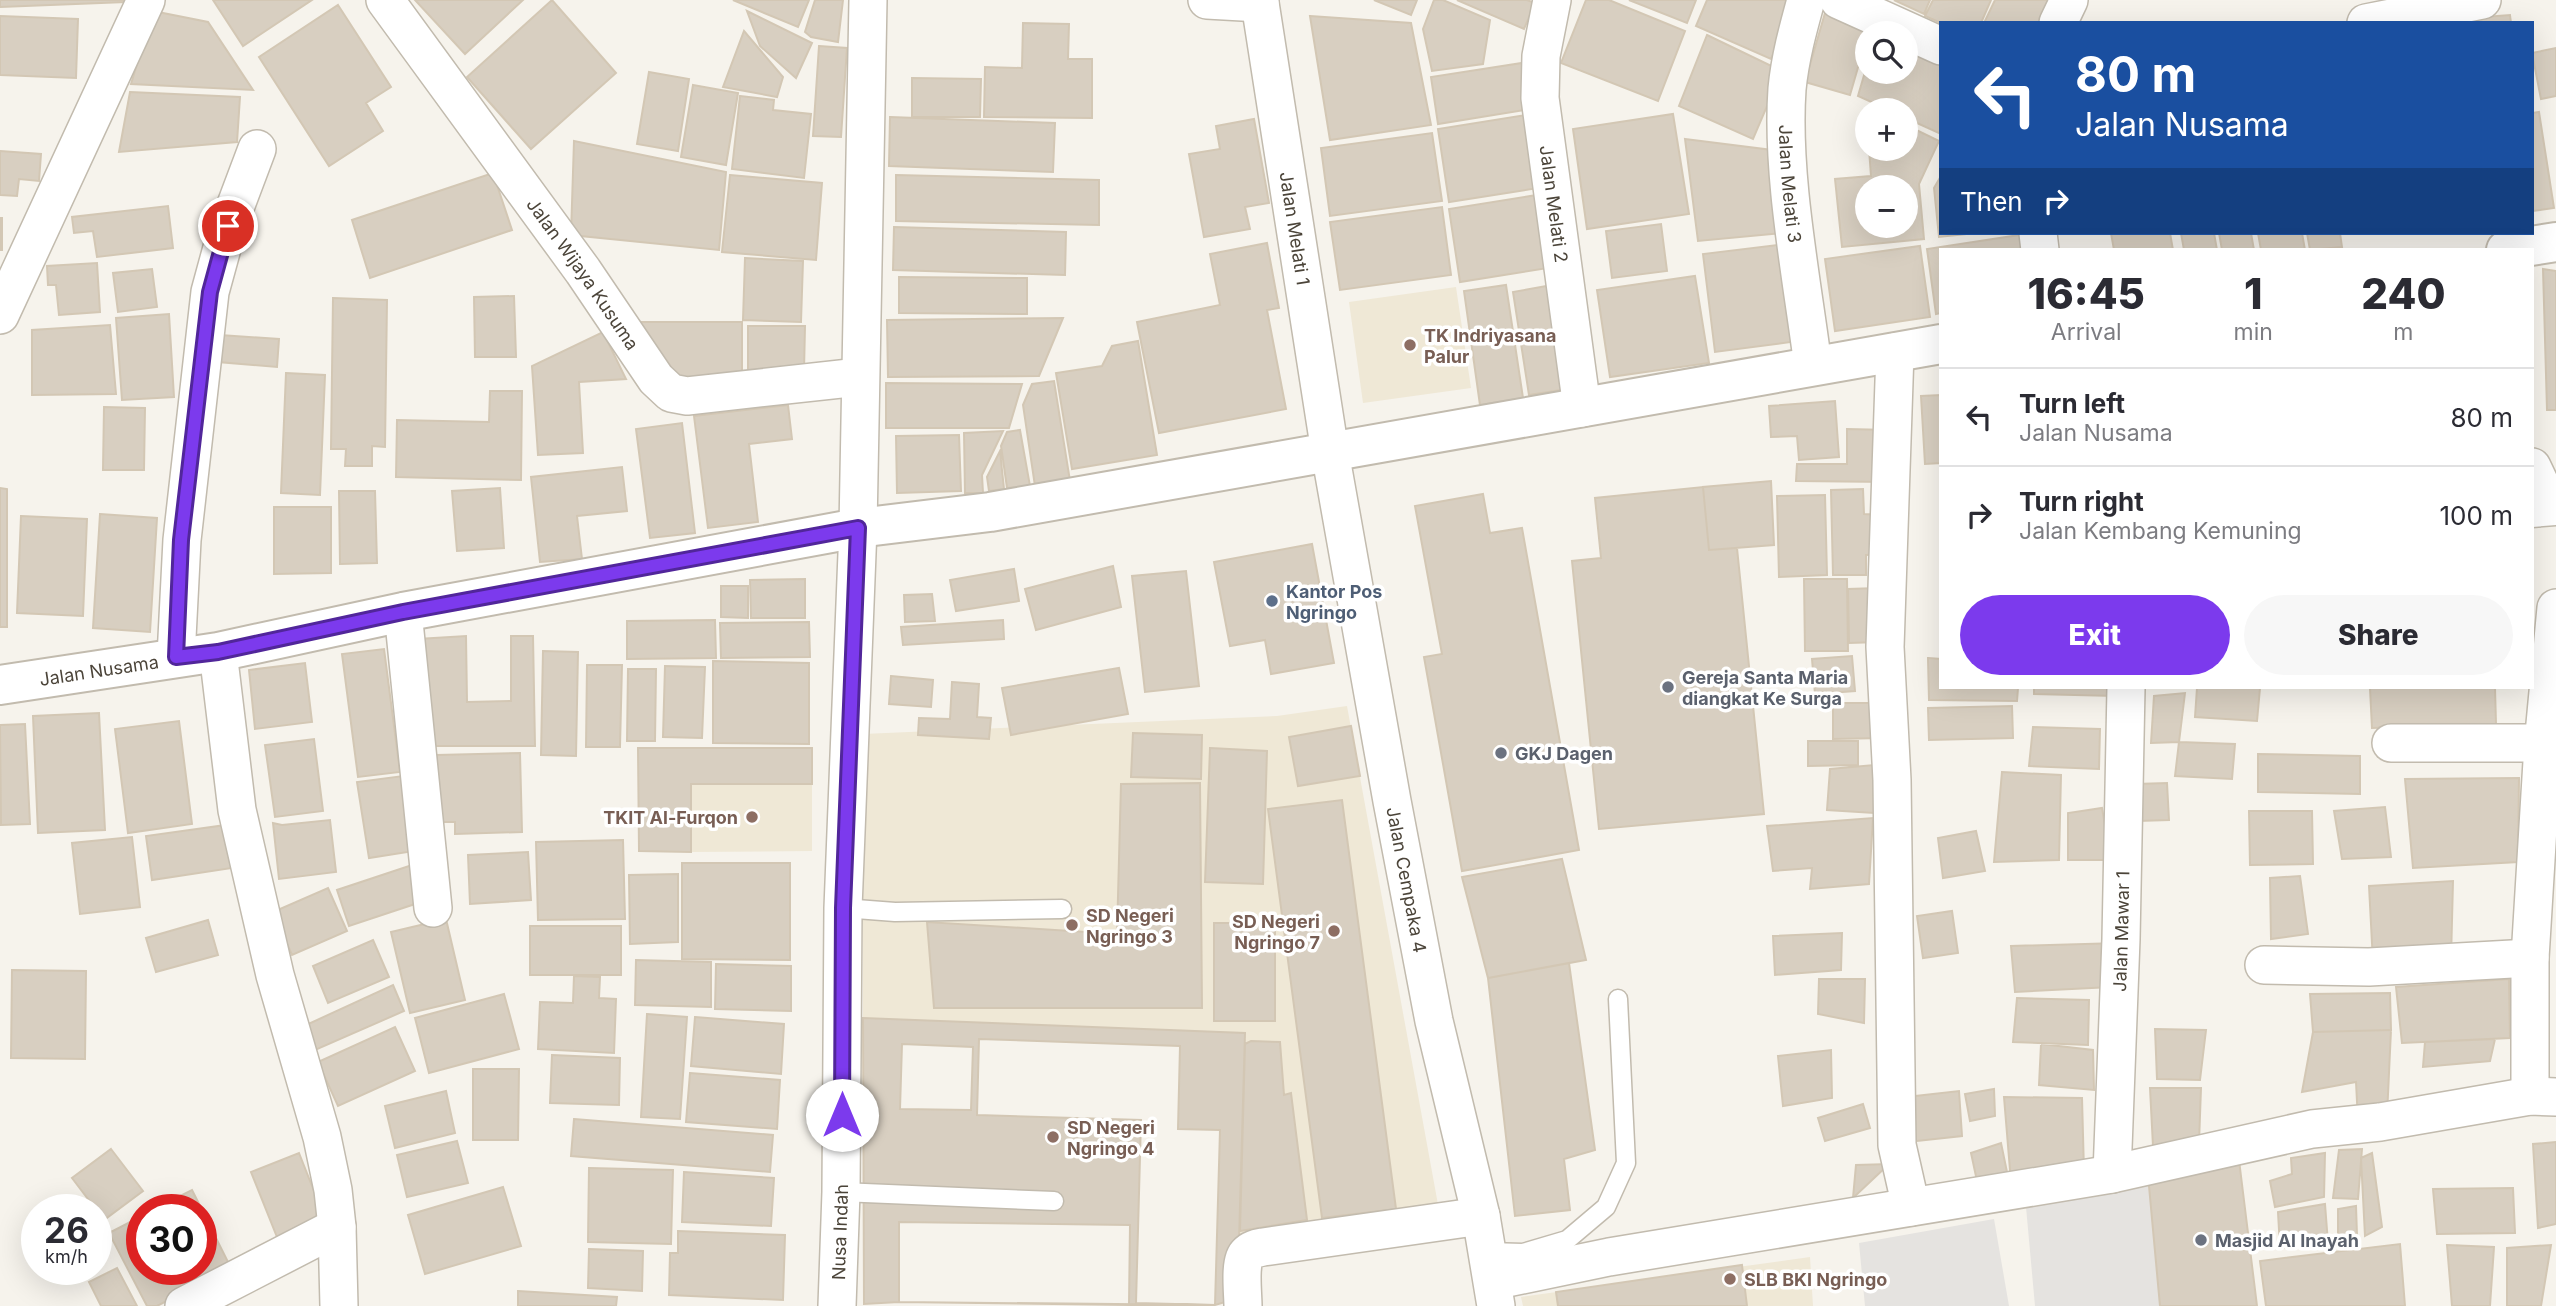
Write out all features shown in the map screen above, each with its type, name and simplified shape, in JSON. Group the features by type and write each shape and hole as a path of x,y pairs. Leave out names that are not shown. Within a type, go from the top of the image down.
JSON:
{"street":[{"path":"0,315 146,0"},
{"name":"Jalan Wijaya Kusuma","path":"385,0 583,271 656,379 671,393 687,396 717,394 859,377"},
{"name":"Nusa Indah","path":"837,1306 841,1192 843,908 858,528 868,0"},
{"path":"1207,0 1261,1"},
{"name":"Jalan Melati 2","path":"1552,0 1541,56 1540,98 1583,408"},
{"name":"Jalan Melati 3","path":"1806,0 1793,47 1787,89 1787,136 1792,202 1813,366"},
{"path":"1839,0 1939,46"},
{"path":"2059,21 2069,0"},
{"path":"2376,21 2482,0"},
{"name":"Jalan Melati 1","path":"1261,1 1330,453"},
{"path":"176,657 181,540 210,292 228,226 257,149"},
{"path":"2518,248 2556,242"},
{"name":"Jalan Nusama","path":"0,685 218,652 403,612 858,528 990,512 1939,344"},
{"path":"1895,352 1885,647 1892,780 1897,1145 1911,1207"},
{"name":"Jalan Cempaka 4","path":"1330,453 1434,1021 1481,1216 1492,1280"},
{"path":"2534,471 2544,492 2556,506"},
{"path":"1492,1280 1609,1257 2112,1174 2312,1129 2380,1122 2543,1096 2529,958 2549,744 2556,608"},
{"path":"403,612 433,908"},
{"path":"218,652 237,810 275,975 322,1137 333,1190 339,1306"},
{"name":"Jalan Mawar 1","path":"2112,1174 2121,939 2126,689"},
{"path":"2391,743 2549,744"},
{"path":"2264,965 2370,967 2529,958"},
{"path":"1243,1306 1242,1264 1244,1255 1251,1251 1263,1247 1481,1216"},
{"path":"184,1306 337,1227"}],"lane":[{"path":"2534,518 2556,516"},
{"path":"843,908 895,912 1062,909"},
{"path":"1492,1280 1523,1253 1566,1240 1606,1207 1626,1163 1618,999"},
{"path":"841,1192 1054,1201"}],"shaded area":[{"name":"TK Indriyasana Palur","path":"1456,287 1471,388 1363,403 1349,302"},
{"name":"SD Negeri Ngringo 3","path":"1347,706 1439,1210 1239,1241 1245,1033 863,1018 863,734 1277,716"},
{"name":"TKIT Al-Furqon","path":"691,784 812,784 812,851 691,852"},
{"path":"2148,1175 2160,1306 2035,1306 2026,1207"},
{"path":"1994,1219 2009,1306 1865,1306 1859,1243"},
{"name":"SLB BKI Ngringo","path":"1810,1257 1813,1306 1523,1306 1521,1297"}],"building":[{"path":"0,0 128,0 0,7"},
{"path":"213,0 312,0 243,46"},
{"path":"415,0 523,0 465,54"},
{"path":"552,0 616,73 531,149 467,77"},
{"path":"733,0 809,0 798,27"},
{"path":"815,0 843,0 838,42 811,37 805,32"},
{"path":"1374,0 1417,0 1411,15"},
{"path":"1434,0 1443,0 1490,20 1483,64 1432,71 1423,29"},
{"path":"1457,0 1527,0 1535,3 1524,29"},
{"path":"1586,0 1609,0 1685,31 1658,101 1561,63"},
{"path":"1629,0 1696,0 1687,23"},
{"path":"1707,0 1797,0 1771,59 1696,26"},
{"path":"1894,0 1930,0 1924,14"},
{"path":"1933,0 1991,0 1982,21 1939,22 1925,16"},
{"path":"1995,0 2052,0 2043,21 1985,21"},
{"path":"338,5 391,87 366,103 383,131 329,166 259,57"},
{"path":"153,11 208,22 253,90 131,84"},
{"path":"747,11 812,43 796,78 760,46"},
{"path":"1825,13 1855,22 1855,78 1850,95 1805,82"},
{"path":"2510,15 2511,21 2445,21"},
{"path":"0,16 78,19 76,78 0,75"},
{"path":"1310,16 1411,23 1431,125 1330,140"},
{"path":"1023,23 1069,24 1068,59 1092,59 1092,118 984,117 985,67 1022,68"},
{"path":"744,31 783,77 777,97 723,87"},
{"path":"1707,35 1782,71 1753,139 1679,106"},
{"path":"819,46 847,48 841,137 813,136"},
{"path":"2556,48 2556,96 2541,99 2534,53"},
{"path":"1918,50 1939,59 1939,133 1918,123 1918,98 1858,96 1861,84 1918,84"},
{"path":"1522,63 1530,109 1438,124 1431,77"},
{"path":"649,72 689,79 678,151 637,144"},
{"path":"912,78 981,79 980,117 912,117"},
{"path":"693,85 738,93 726,165 681,157"},
{"path":"130,92 240,97 237,142 119,152"},
{"path":"740,96 774,100 773,110 811,114 804,178 732,169"},
{"path":"2539,112 2554,208 2534,211 2534,113"},
{"path":"1673,114 1689,214 1587,229 1573,129"},
{"path":"1526,115 1538,188 1449,202 1438,129"},
{"path":"890,117 1055,123 1053,172 889,166"},
{"path":"1254,119 1269,203 1245,207 1250,229 1204,237 1189,154 1220,149 1216,126"},
{"path":"1918,131 1939,141 1919,184 1924,239 1842,247 1835,179 1855,177 1855,238 1918,238 1918,175 1871,175 1870,161 1918,161"},
{"path":"1432,133 1442,201 1330,216 1321,148"},
{"path":"1685,139 1772,150 1782,233 1698,241"},
{"path":"574,141 726,172 719,250 571,235"},
{"path":"0,151 41,154 39,181 19,179 17,196 0,195"},
{"path":"493,173 512,230 370,278 352,220"},
{"path":"730,175 822,183 816,260 722,252"},
{"path":"896,175 1099,180 1099,225 896,221"},
{"path":"1939,179 1939,235 1958,235 1939,237 1934,188"},
{"path":"1537,195 1548,268 1460,282 1449,209"},
{"path":"168,206 173,248 97,257 93,231 74,233 72,217"},
{"path":"1442,207 1451,275 1340,290 1330,222"},
{"path":"2,218 2,250 0,250"},
{"path":"1661,224 1667,271 1612,278 1606,231"},
{"path":"894,227 1066,232 1065,275 893,270"},
{"path":"2019,235 2026,235 2028,248 1939,248 1939,313 1936,314 1927,249"},
{"path":"2111,235 2170,235 2173,248 2114,248"},
{"path":"2181,235 2214,235 2217,248 2184,248"},
{"path":"2219,235 2251,235 2254,248 2222,248"},
{"path":"2258,235 2302,235 2305,248 2261,248"},
{"path":"2307,235 2340,235 2342,247 2310,248"},
{"path":"1267,243 1279,308 1267,310 1286,409 1159,433 1137,322 1220,305 1210,254"},
{"path":"1787,244 1798,341 1715,352 1703,254"},
{"path":"1920,246 1930,317 1835,331 1825,259"},
{"path":"745,258 803,261 801,322 743,320"},
{"path":"97,263 100,312 59,315 56,285 48,285 47,266"},
{"path":"152,269 157,307 118,312 113,273"},
{"path":"2543,269 2556,271 2556,410 2547,410"},
{"path":"1695,276 1709,363 1610,377 1597,290"},
{"path":"899,277 1027,278 1027,314 899,313"},
{"path":"1558,284 1574,388 1529,395 1513,292"},
{"path":"1506,285 1523,398 1480,405 1464,291"},
{"path":"514,296 516,357 475,357 474,297"},
{"path":"333,298 387,300 385,447 372,446 372,466 345,466 346,449 331,449"},
{"path":"169,314 174,397 122,400 116,318"},
{"path":"1063,318 1039,376 888,377 887,320"},
{"path":"635,322 742,322 742,380 681,380"},
{"path":"110,325 116,394 32,395 32,330"},
{"path":"748,326 805,326 804,371 748,377"},
{"path":"603,332 626,379 579,382 583,453 538,455 532,366"},
{"path":"220,335 279,339 277,367 218,362"},
{"path":"1138,341 1157,455 1072,469 1056,373 1102,366 1112,346"},
{"path":"286,373 325,375 320,495 281,493"},
{"path":"1054,381 1070,481 1035,486 1023,405 1032,384"},
{"path":"886,383 1022,384 1009,428 886,428"},
{"path":"490,391 522,391 521,480 396,477 397,420 489,422"},
{"path":"1939,395 1939,463 1925,464 1921,396"},
{"path":"1835,401 1839,457 1799,460 1797,436 1771,437 1769,406"},
{"path":"788,405 792,439 749,444 758,522 708,528 694,416"},
{"path":"104,407 145,408 144,470 103,470"},
{"path":"682,423 695,533 650,538 636,429"},
{"path":"1847,429 1889,430 1889,482 1796,481 1797,464 1847,464"},
{"path":"1020,430 1030,486 1007,488 1001,446 1007,432"},
{"path":"1003,431 982,475 983,493 965,493 964,433"},
{"path":"959,435 961,491 897,493 896,436"},
{"path":"1000,451 1004,489 989,491 987,477"},
{"path":"622,467 627,511 577,516 582,559 540,562 531,477"},
{"path":"1771,481 1774,545 1709,550 1703,487"},
{"name":"Gereja Santa Maria diangkat Ke Surga","path":"1703,487 1709,550 1737,548 1764,814 1599,829 1572,561 1601,558 1595,498"},
{"path":"0,488 7,489 7,627 0,627"},
{"path":"500,488 504,548 457,551 452,491"},
{"path":"1863,489 1864,514 1883,515 1884,554 1866,555 1866,575 1833,575 1831,490"},
{"path":"339,491 375,491 377,563 340,564"},
{"name":"GKJ Dagen","path":"1483,494 1490,533 1522,528 1579,850 1462,871 1424,657 1442,654 1415,506"},
{"path":"1825,495 1827,575 1779,577 1777,496"},
{"path":"274,507 331,507 331,573 274,574"},
{"path":"100,514 157,518 150,632 93,628"},
{"path":"21,516 87,519 83,616 17,613"},
{"name":"Kantor Pos Ngringo","path":"1312,544 1334,663 1271,674 1265,640 1230,646 1214,562"},
{"path":"1113,566 1121,607 1036,630 1025,589"},
{"path":"1014,569 1019,601 956,611 950,580"},
{"path":"1186,571 1199,686 1145,692 1132,576"},
{"path":"805,579 805,618 751,618 750,580"},
{"path":"1804,579 1847,579 1848,651 1805,651"},
{"path":"721,586 748,586 748,618 721,617"},
{"path":"1878,588 1879,642 1849,643 1848,589"},
{"path":"932,594 935,621 905,622 904,595"},
{"path":"715,620 716,658 627,659 627,621"},
{"path":"1003,620 1004,639 903,645 901,627"},
{"path":"809,622 810,657 721,658 720,623"},
{"path":"466,636 467,702 511,701 511,636 533,636 535,746 421,746 418,639"},
{"path":"384,649 400,772 358,777 342,654"},
{"path":"543,651 578,652 576,756 541,755"},
{"path":"1852,656 1855,691 1815,694 1812,659"},
{"path":"1928,658 1939,659 1939,689 2018,689 2017,701 1929,700"},
{"path":"713,661 809,663 809,744 713,743"},
{"path":"305,663 312,722 255,729 249,670"},
{"path":"587,665 622,665 620,747 586,747"},
{"path":"665,666 705,667 702,738 663,737"},
{"path":"1119,668 1128,714 1011,735 1002,688"},
{"path":"628,669 656,669 655,741 627,741"},
{"path":"891,676 933,680 931,707 889,704"},
{"path":"952,682 979,684 977,717 991,718 989,739 918,735 919,718 950,719"},
{"path":"2034,689 2115,689 2115,696 2034,694"},
{"path":"2197,689 2260,689 2257,721 2195,717"},
{"path":"2370,689 2495,689 2496,724 2372,728"},
{"path":"2185,693 2179,742 2151,743 2154,696"},
{"path":"1833,703 1875,703 1883,738 1833,739"},
{"path":"2012,706 2013,738 1929,740 1928,708"},
{"path":"99,713 105,830 38,833 33,716"},
{"path":"179,721 192,824 128,833 115,729"},
{"path":"25,724 30,824 1,825 0,725"},
{"path":"1351,726 1360,776 1298,786 1289,737"},
{"path":"2033,727 2100,729 2099,769 2029,766"},
{"path":"1133,733 1202,735 1201,779 1131,777"},
{"path":"314,739 323,811 275,817 265,745"},
{"path":"1808,741 1858,741 1858,765 1808,766"},
{"path":"2179,742 2235,744 2232,779 2175,776"},
{"path":"638,748 812,748 812,784 691,784 691,852 639,851"},
{"path":"1210,748 1267,751 1263,884 1205,882"},
{"path":"520,753 522,832 455,834 455,822 438,822 437,755"},
{"path":"2258,754 2360,756 2360,794 2258,792"},
{"path":"1874,765 1874,813 1827,810 1830,769"},
{"path":"2002,772 2061,775 2059,860 1994,862"},
{"path":"403,776 414,851 369,858 357,782"},
{"path":"2519,778 2518,862 2413,868 2405,779"},
{"path":"1200,783 1202,1008 934,1008 927,922 1117,934 1121,784"},
{"path":"2167,783 2169,820 2138,821 2136,784"},
{"path":"1342,800 1396,1209 1322,1218 1268,809"},
{"path":"2385,807 2391,857 2342,859 2334,811"},
{"path":"2102,808 2111,860 2068,860 2068,813"},
{"path":"2249,811 2312,811 2313,864 2250,865"},
{"path":"1873,818 1869,884 1810,889 1812,868 1773,871 1767,826"},
{"path":"330,820 336,872 279,879 273,823 282,825"},
{"path":"226,825 232,868 152,880 146,836"},
{"path":"1976,831 1985,871 1943,878 1938,838"},
{"path":"132,837 140,907 80,914 72,843"},
{"path":"623,840 625,919 538,920 536,842"},
{"path":"528,852 531,900 470,904 468,855"},
{"path":"1562,859 1586,960 1488,978 1462,877"},
{"path":"682,863 790,863 790,960 682,959"},
{"path":"412,865 424,901 349,926 337,890"},
{"path":"678,874 678,942 630,944 629,875"},
{"path":"2300,876 2308,934 2271,939 2270,878"},
{"path":"2453,881 2451,960 2373,962 2369,886"},
{"path":"328,888 347,931 292,955 273,912"},
{"path":"1952,911 1958,953 1923,958 1917,916"},
{"path":"446,919 465,1000 410,1013 391,932"},
{"path":"208,920 218,955 156,972 146,938"},
{"path":"1214,923 1275,923 1275,1021 1214,1021"},
{"path":"530,926 621,926 621,975 530,975"},
{"path":"1842,933 1841,970 1775,975 1773,936"},
{"path":"373,940 389,977 328,1003 313,966"},
{"path":"2119,943 2111,987 2015,992 2011,946"},
{"path":"636,960 711,962 711,1007 635,1005"},
{"path":"1569,963 1595,1150 1564,1159 1570,1210 1515,1216 1488,978"},
{"path":"716,964 791,966 791,1011 715,1009"},
{"path":"12,970 86,971 85,1059 11,1058"},
{"path":"574,976 600,977 599,998 616,999 614,1053 538,1049 540,1002 573,1003"},
{"path":"1819,979 1865,979 1864,1023 1818,1014"},
{"path":"2509,979 2510,1038 2402,1043 2396,987"},
{"path":"393,985 404,1011 315,1050 304,1026"},
{"path":"2390,993 2391,1030 2313,1032 2310,994"},
{"path":"504,994 519,1049 429,1073 415,1018"},
{"path":"2017,998 2089,1000 2088,1045 2013,1042"},
{"path":"647,1014 687,1017 680,1119 641,1117"},
{"path":"695,1017 784,1024 781,1074 691,1066"},
{"name":"SD Negeri Ngringo 4","path":"863,1018 1245,1033 1239,1241 1232,1300 1215,1305 864,1304"},
{"path":"395,1027 415,1071 338,1106 318,1062"},
{"path":"2155,1029 2206,1030 2200,1080 2157,1079"},
{"path":"2391,1030 2387,1116 2358,1121 2356,1082 2302,1092 2313,1032"},
{"path":"979,1039 1180,1046 1178,1129 1220,1130 1215,1305 1136,1303 1141,1120 977,1115"},
{"path":"2495,1039 2490,1061 2423,1067 2425,1042"},
{"path":"1251,1041 1280,1042 1284,1095 1291,1093 1307,1220 1240,1231 1245,1044"},
{"path":"902,1044 973,1047 971,1110 900,1109"},
{"path":"2041,1044 2093,1050 2094,1090 2039,1085"},
{"path":"1831,1050 1832,1098 1783,1106 1778,1056"},
{"path":"552,1055 620,1058 619,1105 550,1103"},
{"path":"473,1069 519,1069 518,1140 473,1140"},
{"path":"690,1073 780,1080 777,1129 686,1122"},
{"path":"2150,1088 2201,1088 2199,1143 2153,1146"},
{"path":"1994,1089 1995,1116 1970,1121 1965,1094"},
{"path":"446,1091 455,1133 395,1148 385,1106"},
{"path":"1959,1091 1962,1136 1899,1143 1898,1098"},
{"path":"2004,1097 2082,1098 2084,1172 2011,1182"},
{"path":"1863,1104 1870,1128 1825,1141 1818,1118"},
{"path":"574,1119 773,1135 770,1172 571,1156"},
{"path":"457,1141 468,1183 407,1197 397,1155"},
{"path":"2556,1142 2556,1224 2538,1228 2533,1144"},
{"path":"2001,1143 2007,1172 1977,1181 1971,1153"},
{"path":"111,1149 143,1191 139,1194 126,1194 126,1204 112,1214 112,1194 84,1194 72,1178"},
{"path":"2362,1149 2358,1199 2333,1198 2339,1150"},
{"path":"299,1153 325,1219 277,1237 251,1172"},
{"path":"2325,1153 2324,1197 2275,1207 2270,1181 2292,1174 2291,1158"},
{"path":"2372,1153 2382,1227 2365,1236 2361,1158"},
{"name":"Masjid Al Inayah","path":"2239,1160 2257,1306 2160,1306 2148,1175"},
{"path":"1889,1164 1853,1198 1856,1165"},
{"path":"589,1168 673,1170 671,1244 588,1242"},
{"path":"684,1172 774,1178 771,1226 682,1222"},
{"path":"503,1187 521,1246 425,1274 408,1215"},
{"path":"2513,1188 2515,1233 2437,1234 2433,1189"},
{"path":"2325,1204 2328,1243 2280,1248 2278,1212"},
{"path":"2356,1206 2357,1235 2338,1242 2338,1209"},
{"path":"899,1222 1130,1225 1129,1305 899,1302"},
{"path":"126,1224 126,1266 112,1239 112,1231"},
{"path":"678,1231 785,1235 783,1300 669,1295 670,1253 678,1253"},
{"path":"217,1240 231,1268 217,1275"},
{"path":"2400,1244 2405,1306 2266,1306 2260,1261"},
{"path":"2447,1245 2494,1247 2490,1306 2452,1306"},
{"path":"2551,1245 2541,1306 2507,1306 2507,1248"},
{"path":"589,1249 643,1251 642,1291 588,1288"},
{"name":"SLB BKI Ngringo","path":"1742,1265 1747,1306 1558,1306 1556,1292"},
{"path":"117,1268 137,1306 101,1306 90,1285 112,1285 112,1270"},
{"path":"136,1285 198,1285 157,1306 147,1306"},
{"path":"518,1291 617,1297 616,1306 518,1306"}],"place":[{"name":"TK Indriyasana Palur","path":"1410,345"},
{"name":"Kantor Pos Ngringo","path":"1272,601"},
{"name":"Gereja Santa Maria diangkat Ke Surga","path":"1668,687"},
{"name":"GKJ Dagen","path":"1501,753"},
{"name":"TKIT Al-Furqon","path":"752,817"},
{"name":"SD Negeri Ngringo 3","path":"1072,925"},
{"name":"SD Negeri Ngringo 7","path":"1334,931"},
{"name":"SD Negeri Ngringo 4","path":"1053,1137"},
{"name":"Masjid Al Inayah","path":"2201,1240"},
{"name":"SLB BKI Ngringo","path":"1730,1279"}],"route":[{"path":"228,226 210,292 181,540 176,657 218,652 403,612 858,528 843,908 842,1115"}]}
